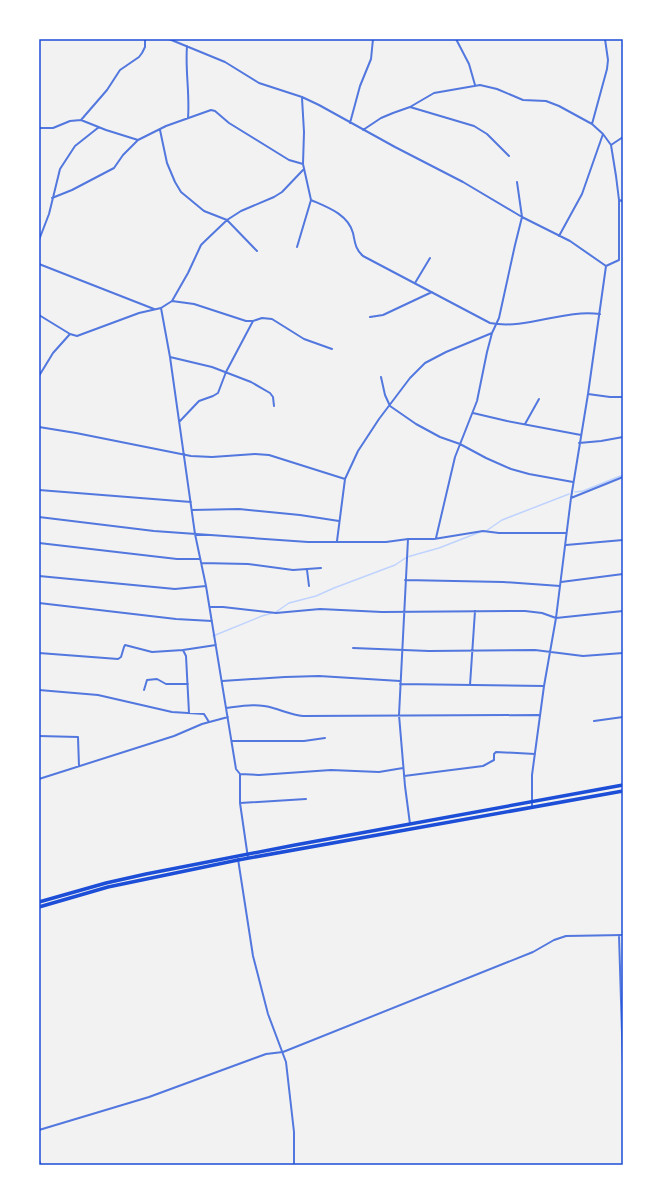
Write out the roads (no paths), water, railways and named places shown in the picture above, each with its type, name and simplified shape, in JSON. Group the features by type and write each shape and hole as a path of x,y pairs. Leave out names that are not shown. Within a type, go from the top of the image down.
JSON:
{"main road":[{"path":"39,907 108,887 238,858 410,824 623,785"},
{"path":"248,856 623,791"},
{"path":"39,902 93,886 135,876 238,858"}],"street":[{"path":"81,120 107,90 120,70 139,57 145,47 145,39"},
{"path":"169,39 225,62 259,83 302,97 319,105 363,130 463,182 522,217 585,251 606,266"},
{"path":"350,123 360,86 370,59 373,39"},
{"path":"456,39 469,64 475,85"},
{"path":"592,124 607,69 608,60 605,39"},
{"path":"187,46 186,62 189,106 188,118"},
{"path":"363,130 381,118 410,107 434,93 475,85 497,89 523,100 550,102 592,124 603,134 611,145 619,200 619,260"},
{"path":"297,247 311,200 302,164 304,132 302,97"},
{"path":"410,107 474,126 486,134 509,156"},
{"path":"52,198 114,168 123,155 138,140 188,118 214,110 229,123 252,136 278,154 289,160 302,164"},
{"path":"39,128 53,128 70,121 81,120 138,140"},
{"path":"39,240 49,214 60,168 80,141 99,127"},
{"path":"160,130 167,163 178,187 200,209 227,220 257,250"},
{"path":"559,236 582,194 603,134"},
{"path":"611,145 623,137"},
{"path":"39,315 70,334 77,336 139,314 161,308 172,301 188,273 201,245 227,220 241,211 274,197 286,188 303,170"},
{"path":"436,538 451,471 477,402 492,333 499,318 522,217 517,182"},
{"path":"311,200 335,211 348,222 353,232 356,249 363,256 485,321 496,325 518,324 574,314 600,314"},
{"path":"619,200 623,201"},
{"path":"415,283 430,258"},
{"path":"606,266 619,260 623,261"},
{"path":"39,264 155,309"},
{"path":"532,807 532,775 540,715 556,618 573,482 588,394 606,266"},
{"path":"370,317 383,315 432,292"},
{"path":"172,301 194,304 240,319 253,321 262,318 272,319 304,339 332,348"},
{"path":"161,308 170,357 195,534 210,607 236,769 240,774 240,804 248,856"},
{"path":"179,421 199,401 218,393 226,372 253,321"},
{"path":"337,541 345,479 358,451 379,419 410,378 425,363 446,352 492,333"},
{"path":"39,376 53,353 70,334"},
{"path":"170,357 212,367 268,390 273,397 274,406"},
{"path":"381,378 385,395 390,406 416,424 440,437 460,444 486,458 512,469 529,474 573,482"},
{"path":"588,394 623,397"},
{"path":"525,424 539,399"},
{"path":"473,413 581,435"},
{"path":"39,427 198,457 255,454 269,455 345,479"},
{"path":"580,443 623,438"},
{"path":"571,498 623,477"},
{"path":"39,490 191,502"},
{"path":"192,510 240,509 300,515 339,521"},
{"path":"39,517 154,531 308,542 386,542 408,539 431,539 483,531 499,533 566,533"},
{"path":"408,539 401,651 399,715 403,768 410,824"},
{"path":"566,545 623,540"},
{"path":"39,543 177,559 200,559"},
{"path":"201,563 248,564 288,569 321,568"},
{"path":"307,569 308,586"},
{"path":"561,582 623,574"},
{"path":"39,576 175,589 206,586"},
{"path":"405,580 503,582 560,586"},
{"path":"39,603 176,619 212,621"},
{"path":"210,607 276,613 320,609 371,612 536,612 556,618 623,612"},
{"path":"470,685 475,611"},
{"path":"39,653 118,659 121,657 124,647 127,645 152,652 183,650 216,645"},
{"path":"353,648 401,651 472,652 535,650 583,656 623,653"},
{"path":"183,650 186,656 189,713"},
{"path":"222,681 304,676 470,685 544,686"},
{"path":"144,690 147,680 157,679 166,684 188,684"},
{"path":"39,690 98,695 172,712 204,714 209,722"},
{"path":"226,708 262,706 273,708 292,715 303,716 540,715"},
{"path":"39,779 174,736 209,722 228,717"},
{"path":"594,721 623,717"},
{"path":"39,736 78,737 79,766"},
{"path":"232,741 292,742 325,738"},
{"path":"404,776 483,766 494,760 494,754 496,752 535,754"},
{"path":"240,774 259,775 331,770 379,772 403,768"},
{"path":"240,804 306,799"},
{"path":"238,858 254,956 268,1014 286,1062 292,1111 294,1165"},
{"path":"619,935 623,1066"},
{"path":"39,1130 149,1097 266,1054 283,1052 533,952 566,936 623,935"},
{"path":"39,1161 41,1165"}],"waterway":[{"path":"575,492 583,491 623,475"},
{"path":"486,531 502,520 569,494"},
{"path":"276,612 289,603 316,596 395,565 407,557 439,548 480,532"},
{"path":"213,636 272,613"}]}
